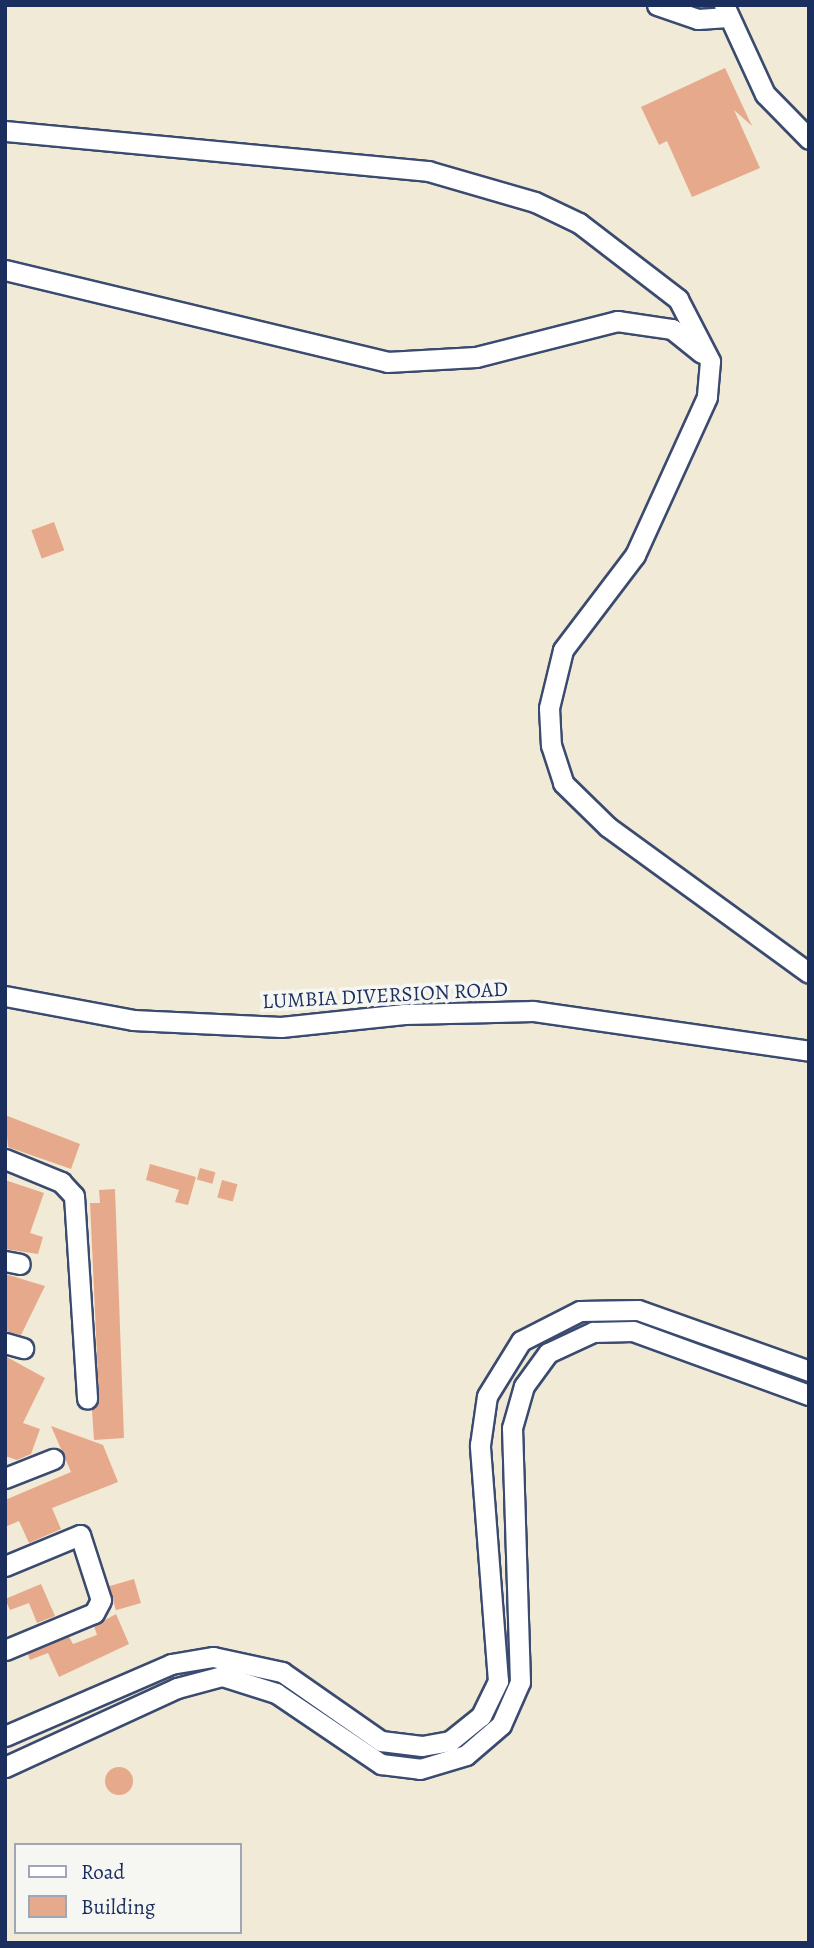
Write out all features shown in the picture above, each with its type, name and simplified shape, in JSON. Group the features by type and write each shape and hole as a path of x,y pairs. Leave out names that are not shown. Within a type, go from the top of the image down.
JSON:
{"street":[{"path":"657,5 698,19 726,11 765,94 809,139"},
{"path":"5,131 428,171 535,202 579,223 652,276 678,299 710,361 707,397 650,526 563,650 548,723 556,765 576,798 652,862 809,973"},
{"path":"5,271 387,362 477,357 617,321 672,329 710,361"},
{"name":"LUMBIA DIVERSION ROAD","path":"5,996 133,1020 281,1027 404,1014 533,1011 809,1051"},
{"path":"5,1159 61,1182 74,1196 87,1399"},
{"path":"5,1736 191,1658 242,1659 282,1672 381,1741 422,1746 450,1741 481,1716 498,1681 480,1445 487,1396 521,1341 580,1311 638,1310 809,1371"},
{"path":"5,1767 202,1680 238,1678 276,1693 381,1764 420,1769 466,1755 501,1725 520,1682 512,1428 524,1386 548,1353 593,1332 633,1331 809,1395"},
{"path":"11,1470 53,1460"},
{"path":"5,1566 80,1535 100,1594 98,1610 5,1650"},
{"path":"110,1691 122,1714"}],"building":[{"path":"725,68 752,126 734,110 760,168 692,197 667,141 659,145 641,107"},
{"path":"54,522 64,550 42,558 31,530"},
{"path":"5,1115 80,1144 71,1169 8,1147"},
{"path":"150,1164 196,1177 188,1205 175,1202 179,1190 146,1180"},
{"path":"200,1168 215,1172 212,1184 197,1180"},
{"path":"5,1180 44,1193 30,1233 43,1237 38,1254 5,1249"},
{"path":"222,1180 237,1184 233,1202 217,1197"},
{"path":"115,1189 124,1438 94,1440 92,1410 99,1398 90,1203 100,1203 99,1190"},
{"path":"5,1274 45,1286 21,1335 5,1331"},
{"path":"5,1356 45,1378 23,1423 40,1429 31,1454 17,1460 5,1456"},
{"path":"51,1426 103,1445 118,1482 52,1508 61,1529 29,1543 19,1521 5,1527 5,1500 71,1472"},
{"path":"134,1579 141,1603 116,1610 109,1586"},
{"path":"41,1584 55,1616 37,1623 29,1603 10,1610 5,1599"},
{"path":"116,1614 129,1644 59,1677 48,1653 30,1660 28,1654 69,1637 73,1644 97,1635 94,1626"},
{"path":"119,1767 129,1771 133,1781 129,1791 119,1795 109,1791 105,1781 109,1771"}]}
